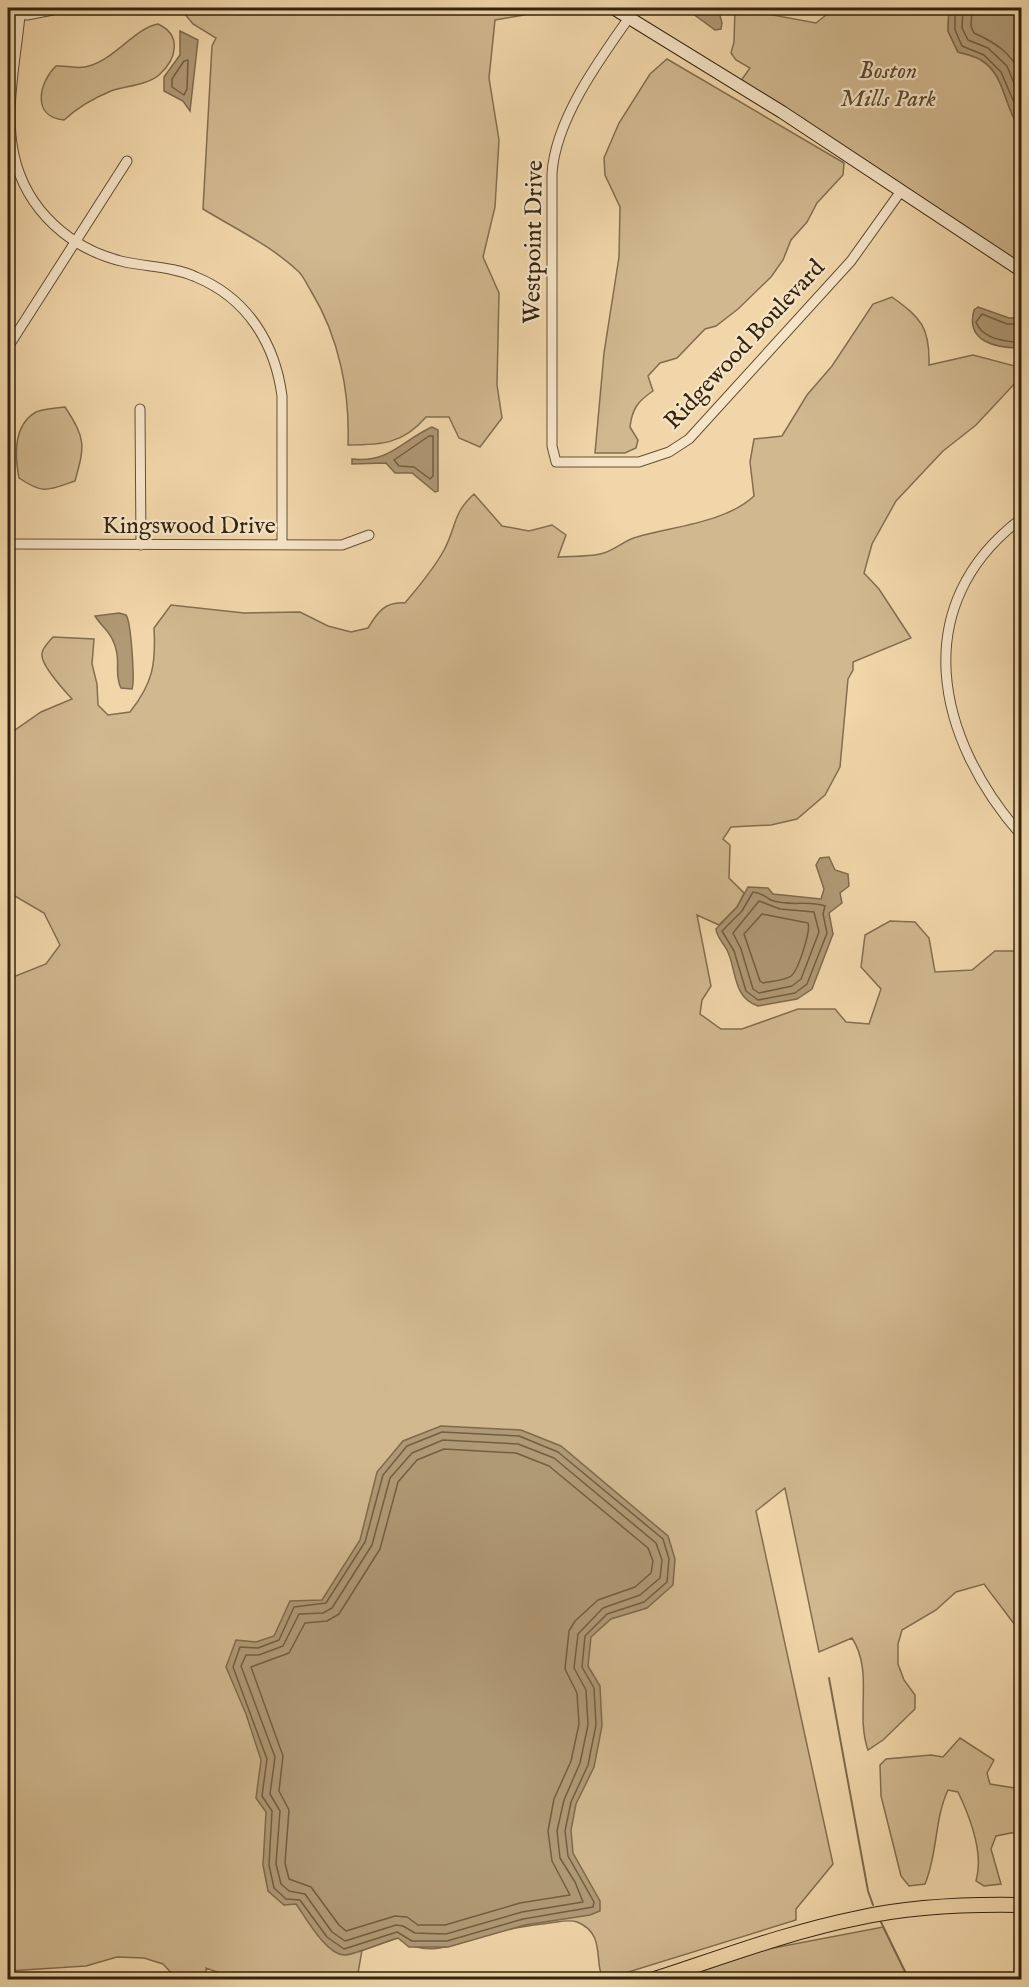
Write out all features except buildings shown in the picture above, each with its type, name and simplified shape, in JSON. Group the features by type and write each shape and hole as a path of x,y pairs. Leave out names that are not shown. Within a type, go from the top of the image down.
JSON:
{"main road":[{"path":"652,1980 789,1936 856,1918 939,1906 1022,1905"}],"street":[{"path":"8,13 20,15 46,13 63,8"},
{"path":"614,8 632,12 1022,271"},
{"name":"Westpoint Drive","path":"581,464 561,464 556,462 553,454 552,165 563,123 632,12"},
{"path":"20,15 10,117 15,158 34,202 52,224 74,242 107,258 196,276 227,295 257,325 271,350 279,374 282,396 282,545"},
{"path":"8,347 127,161"},
{"name":"Ridgewood Boulevard","path":"581,464 628,463 650,459 679,446 698,431 851,261 901,191"},
{"path":"140,409 141,545"},
{"path":"1022,518 991,544 970,570 954,602 945,641 948,682 962,738 983,783 1022,836"},
{"name":"Kingswood Drive","path":"8,544 342,545 369,535"}],"green space":[{"path":"180,8 527,8 524,15 495,20 489,78 499,140 495,207 483,257 499,293 497,385 502,418 480,447 459,438 449,417 426,417 409,433 391,441 348,445 345,385 336,346 321,309 304,279 277,254 203,209 212,46 216,38 193,24"},
{"name":"Boston Mills Park","path":"735,8 816,23 835,8 949,8 948,31 958,52 979,59 989,66 1000,83 1015,122 1021,130 1021,271 740,82 750,68 736,60 731,53 734,42"},
{"path":"158,24 171,34 174,41 170,62 159,75 92,100 64,120 46,113 42,106 42,89 56,66 81,68 89,66 108,57 141,31"},
{"path":"667,59 844,163 843,175 817,203 807,222 791,240 783,260 771,277 738,309 716,326 705,329 677,358 660,363 648,376 653,391 643,398 634,410 630,427 638,440 636,448 625,453 595,453 604,353 619,257 620,207 605,175 604,158 619,123 650,74"},
{"path":"892,297 910,311 922,325 928,341 929,365 973,355 1015,366 1018,380 976,425 943,451 896,501 872,544 864,573 879,589 911,638 853,662 853,670 848,679 840,767 825,795 797,819 771,825 731,827 723,839 730,845 729,878 744,893 737,907 719,925 697,915 711,986 702,1000 700,1014 721,1029 742,1029 798,1009 835,1009 846,1022 869,1024 881,989 861,967 865,935 890,921 915,922 929,938 935,972 972,970 995,951 1021,951 1021,1633 984,1584 956,1592 936,1610 902,1630 898,1644 898,1664 904,1680 915,1695 915,1709 883,1740 868,1750 863,1722 862,1665 858,1651 852,1638 819,1652 785,1488 756,1511 833,1864 796,1909 796,1920 606,1979 600,1968 593,1935 587,1928 571,1921 495,1932 433,1949 409,1945 398,1938 362,1950 357,1979 237,1979 206,1968 206,1979 177,1979 163,1964 144,1958 117,1957 86,1966 8,1971 8,979 46,964 60,945 44,913 8,892 8,735 41,712 72,699 45,665 42,659 43,650 53,637 94,639 92,664 97,684 98,705 108,715 130,712 144,692 151,673 154,628 171,605 244,613 300,612 328,626 351,632 368,628 382,609 392,604 405,603 421,584 444,550 458,514 474,494 502,526 529,531 552,525 566,535 558,557 605,553 632,539 729,512 754,496 750,462 754,439 782,436 807,395 832,366 873,304"},
{"path":"65,407 77,427 82,442 81,459 75,481 46,489 34,487 19,478 17,442 19,433 23,425 36,412"},
{"path":"960,1738 994,1760 987,1773 990,1784 1021,1789 1021,1825 1016,1832 996,1836 991,1849 1001,1884 984,1886 976,1881 978,1859 971,1824 958,1792 948,1790 940,1813 932,1860 925,1884 909,1886 901,1876 881,1796 880,1765 886,1759 931,1755 943,1757"},
{"path":"883,1927 909,1979 674,1980 768,1949"}],"water":[{"path":"685,8 718,8 722,23 721,29 715,30"},
{"path":"949,8 1021,8 1021,130 1015,122 1000,83 989,66 979,59 958,52 948,31"},
{"path":"180,31 198,40 190,111 183,101 164,91 164,77 180,55"},
{"path":"978,307 1009,318 1021,318 1021,348 1002,347 978,336 972,321 974,310"},
{"path":"432,427 438,430 438,491 435,492 412,473 395,473 386,463 352,464 352,459 376,458 395,450"},
{"path":"119,613 126,615 128,620 133,664 132,689 121,688 114,642 95,616"},
{"path":"829,857 835,870 848,874 849,886 840,893 842,903 829,913 833,934 812,989 797,999 758,1006 750,1002 739,990 727,950 716,929 737,907 748,887 768,888 773,894 821,899 824,889 816,865 820,858"},
{"path":"441,1426 521,1430 561,1446 668,1536 675,1559 673,1585 647,1608 611,1619 591,1637 588,1666 600,1686 602,1726 594,1767 576,1804 571,1830 573,1853 600,1901 600,1911 590,1915 525,1925 448,1947 409,1947 398,1938 344,1955 330,1949 296,1904 284,1905 268,1891 263,1865 266,1812 256,1798 261,1760 246,1714 226,1667 236,1640 256,1642 274,1636 290,1601 322,1600 360,1540 377,1472 403,1441"}],"waterway":[{"path":"829,1678 868,1891 873,1905"},
{"path":"880,1920 909,1980"}]}
